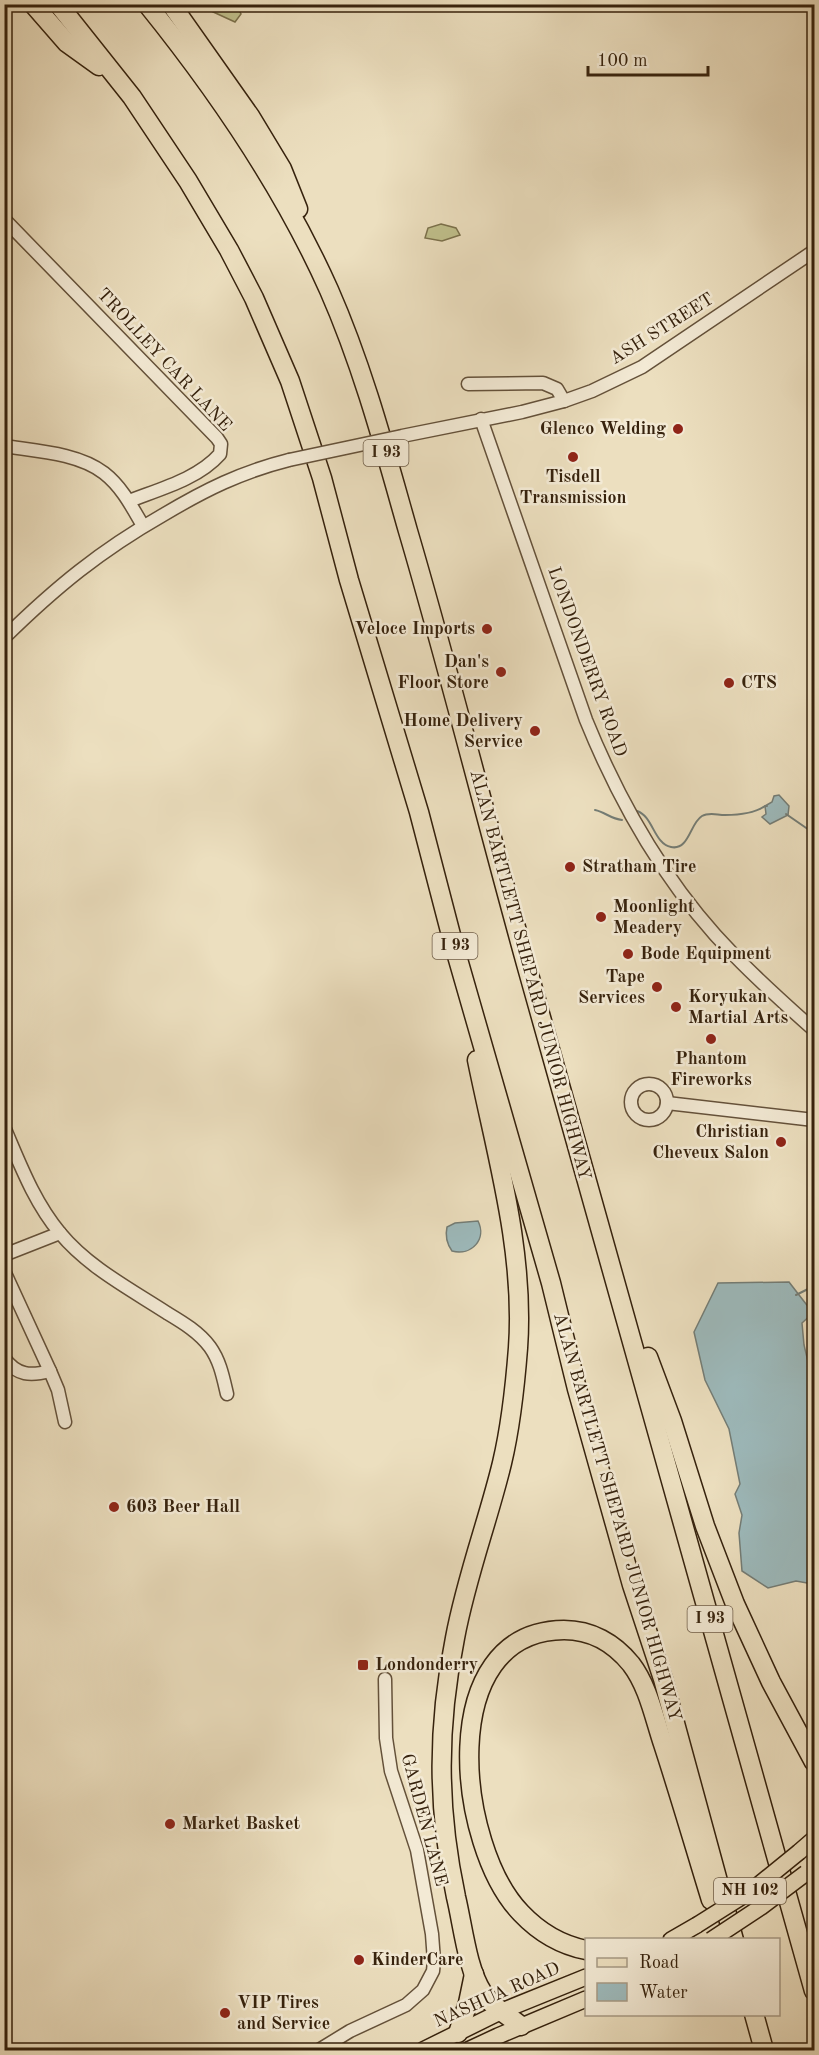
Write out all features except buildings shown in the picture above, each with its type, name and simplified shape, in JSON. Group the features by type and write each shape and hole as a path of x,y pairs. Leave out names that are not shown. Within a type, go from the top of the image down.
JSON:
{"highway":[{"path":"33,4 67,43 122,83"},
{"name":"ALAN BARTLETT SHEPARD JUNIOR HIGHWAY","path":"58,4 122,83 188,181 229,250 264,319 290,381 322,478 349,579 419,812 451,935 551,1283 577,1389 632,1585 663,1679 733,1938"},
{"name":"ALAN BARTLETT SHEPARD JUNIOR HIGHWAY","path":"147,4 243,135 291,212 329,291 370,400 424,584 496,856 814,1991"},
{"path":"171,4 250,116 282,170 298,206 309,249"},
{"path":"451,935 507,1203 516,1269 518,1344 514,1399 507,1436 455,1636 447,1680 441,1777 444,1833 474,1974 484,1994 522,2026"},
{"path":"606,1248 672,1421 701,1516 731,1594 771,1682 812,1755"},
{"path":"585,1950 570,1947 537,1927 519,1911 505,1891 488,1860 481,1841 470,1782 472,1721 485,1680 504,1653 515,1644 525,1638 550,1631 579,1631 604,1640 632,1665 641,1681 665,1750 723,1938"},
{"path":"458,2033 474,1974"},
{"path":"754,2016 762,2043"}],"main road":[{"name":"NH 102","path":"674,1938 751,1891 814,1839"},
{"name":"NH 102","path":"714,1938 810,1869"},
{"name":"NASHUA ROAD","path":"423,2050 502,2011 585,1977"},
{"name":"NASHUA ROAD","path":"468,2050 585,1999"}],"street":[{"name":"TROLLEY CAR LANE","path":"4,219 221,444 220,454 212,464 173,484 129,501"},
{"name":"ASH STREET","path":"4,638 40,602 105,550 143,526 227,480 289,460 564,401 592,391 642,366 813,255"},
{"path":"468,384 543,383 557,389 564,401"},
{"name":"LONDONDERRY ROAD","path":"482,419 586,720 606,769 628,810 667,874 706,924 759,980 814,1030"},
{"path":"4,446 62,456 86,463 105,474 129,501 143,526"},
{"path":"667,1103 814,1120"},
{"path":"4,1127 33,1193 60,1233 82,1255 107,1274 202,1338 219,1362 227,1394"},
{"path":"4,1255 60,1233"},
{"path":"4,1271 58,1390 65,1422"},
{"path":"4,1358 22,1375 50,1371"},
{"name":"GARDEN LANE","path":"319,2050 350,2031 406,2005 423,1990 433,1971 432,1934 417,1850 391,1771 386,1738 386,1679"}],"green space":[{"path":"198,5 236,5 241,14 235,22"},
{"path":"441,224 456,228 460,235 442,241 425,238 428,228"}],"water":[{"path":"779,795 789,806 788,815 770,824 762,817 766,814 765,806 772,802 774,796"},
{"path":"478,1221 481,1234 476,1245 466,1251 452,1251 447,1240 447,1227 455,1223"},
{"path":"789,1282 813,1313 802,1323 804,1345 814,1387 814,1579 807,1583 796,1581 768,1588 742,1571 739,1533 742,1515 735,1494 740,1484 729,1429 705,1380 694,1332 718,1283"}],"waterway":[{"path":"637,811 647,818 665,845 677,847 686,841 702,816 740,814 767,806"},
{"path":"595,810 622,820"},
{"path":"786,814 812,832 814,837"},
{"path":"814,856 814,869"},
{"path":"796,1295 814,1286"}],"place":[{"name":"Glenco Welding","path":"678,429"},
{"name":"Tisdell Transmission","path":"573,457"},
{"name":"Veloce Imports","path":"487,629"},
{"name":"Dan's Floor Store","path":"501,672"},
{"name":"CTS","path":"729,683"},
{"name":"Home Delivery Service","path":"535,731"},
{"name":"Stratham Tire","path":"570,867"},
{"name":"Moonlight Meadery","path":"601,917"},
{"name":"Bode Equipment","path":"628,954"},
{"name":"Tape Services","path":"657,987"},
{"name":"Koryukan Martial Arts","path":"676,1007"},
{"name":"Phantom Fireworks","path":"711,1039"},
{"name":"Christian Cheveux Salon","path":"781,1142"},
{"name":"603 Beer Hall","path":"114,1507"},
{"name":"Londonderry","path":"363,1665"},
{"name":"Market Basket","path":"170,1824"},
{"name":"KinderCare","path":"359,1960"},
{"name":"VIP Tires and Service","path":"225,2013"}]}
